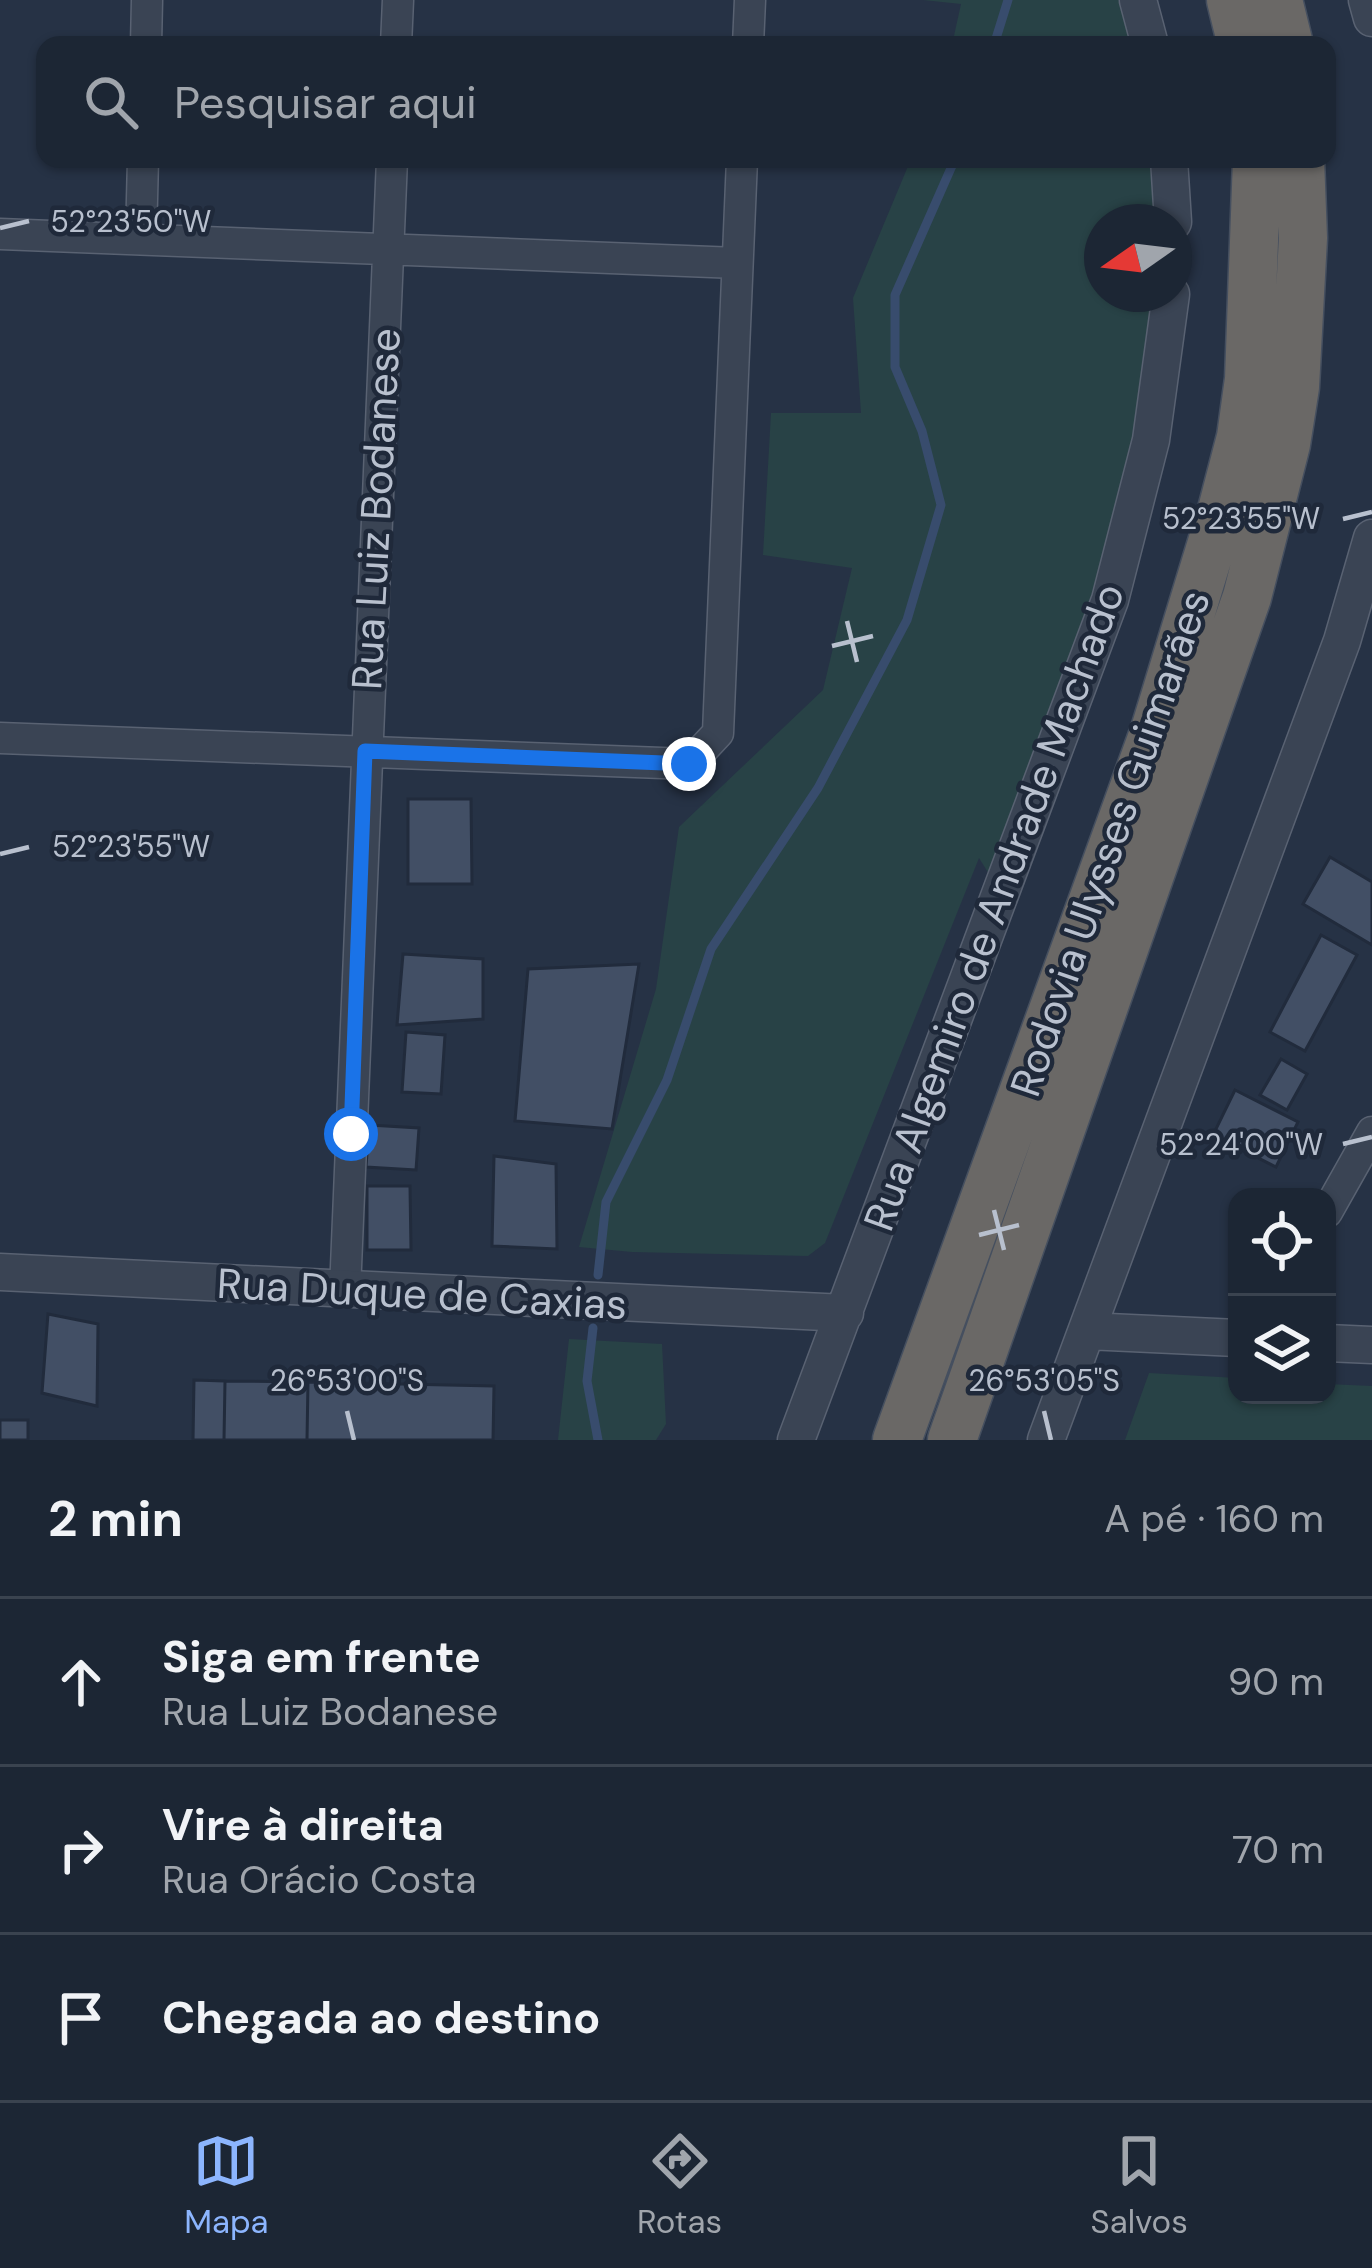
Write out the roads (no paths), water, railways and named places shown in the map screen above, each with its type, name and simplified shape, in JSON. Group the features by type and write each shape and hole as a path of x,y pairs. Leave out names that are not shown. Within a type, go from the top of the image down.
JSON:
{"highway":[{"path":"1231,0 1240,36"},
{"path":"1278,0 1287,36"},
{"name":"Rodovia Ulysses Guimarães","path":"897,1440 1155,730 1222,510 1241,437 1249,379 1257,168"},
{"name":"Rodovia Ulysses Guimarães","path":"952,1440 1258,555 1295,387 1303,238 1300,168"}],"street":[{"path":"146,36 147,0"},
{"path":"397,36 398,0"},
{"path":"748,36 750,0"},
{"path":"1138,0 1148,36"},
{"path":"1367,0 1372,18"},
{"path":"141,239 143,168"},
{"name":"Rua Luiz Bodanese","path":"345,1291 392,168"},
{"path":"0,738 689,764 718,733 742,168"},
{"path":"1170,168 1172,204"},
{"path":"0,234 737,263"},
{"name":"Rua Algemiro de Andrade Machado","path":"796,1440 1110,600 1151,440 1169,312"},
{"path":"1046,1440 1342,641 1372,538"},
{"path":"1336,1196 1372,1132"},
{"name":"Rua Duque de Caxias","path":"0,1273 845,1313"},
{"path":"1088,1331 1228,1338"},
{"path":"1336,1343 1372,1345"}],"waterway":[{"path":"997,36 1008,0"},
{"path":"598,1275 606,1202 667,1080 711,949 818,788 907,620 941,505 922,431 895,367 895,295 951,168"},
{"path":"593,1328 587,1381 598,1440"}]}
